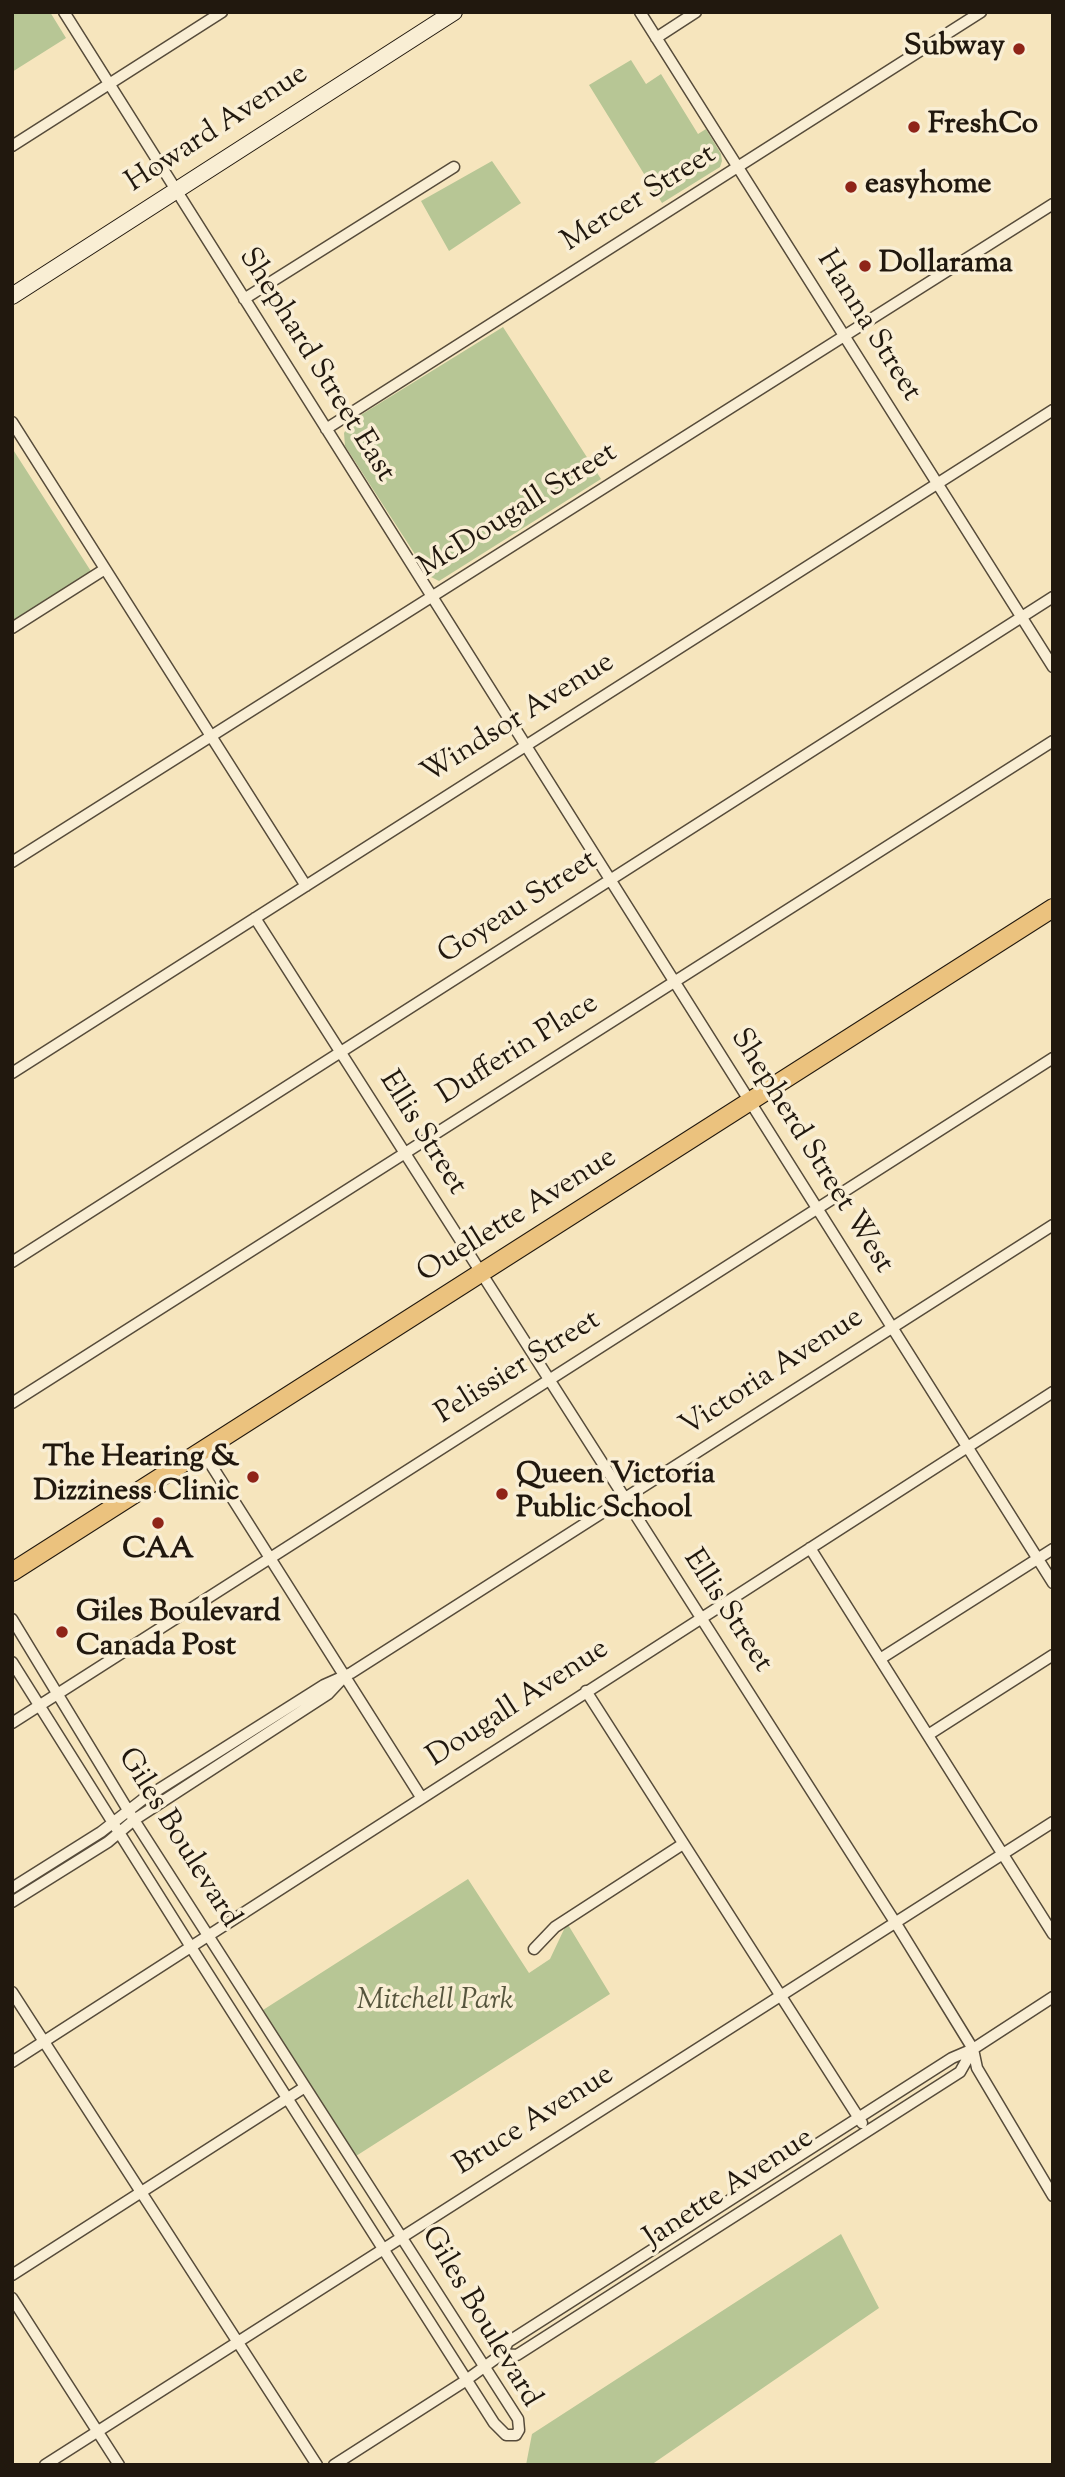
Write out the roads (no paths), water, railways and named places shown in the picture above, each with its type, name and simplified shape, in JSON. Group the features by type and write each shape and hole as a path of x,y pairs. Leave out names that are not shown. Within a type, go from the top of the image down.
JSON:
{"main road":[{"name":"Howard Avenue","path":"12,296 454,12"},
{"name":"Ouellette Avenue","path":"12,1572 1053,908"}],"street":[{"name":"Shephard Street East","path":"64,12 526,745"},
{"path":"12,146 222,12"},
{"name":"Hanna Street","path":"640,12 1053,667"},
{"path":"656,38 696,12"},
{"name":"Mercer Street","path":"326,429 981,12"},
{"path":"244,299 454,167"},
{"name":"McDougall Street","path":"12,862 1053,204"},
{"name":"Windsor Avenue","path":"12,1073 1053,410"},
{"path":"12,422 306,886"},
{"path":"12,628 105,569"},
{"name":"Goyeau Street","path":"12,1262 1053,597"},
{"name":"Dufferin Place","path":"12,1403 1053,741"},
{"name":"Shepherd Street West","path":"526,745 1053,1584"},
{"name":"Ellis Street","path":"255,918 895,1922 973,2049 977,2068 1053,2196"},
{"name":"Pelissier Street","path":"12,1723 1053,1058"},
{"name":"Victoria Avenue","path":"12,1902 107,1842 128,1809 324,1685 344,1677 1053,1225"},
{"name":"Dougall Avenue","path":"12,2062 1053,1392"},
{"path":"202,1452 421,1797"},
{"path":"810,1548 1053,1934"},
{"path":"880,1659 1053,1549"},
{"name":"Giles Boulevard","path":"12,1619 134,1820 518,2418 519,2430 516,2435 506,2435 500,2431 466,2380 12,1662"},
{"path":"928,1735 1053,1655"},
{"name":"Victoria Avenue","path":"12,1888 116,1827 134,1820 328,1694 344,1677"},
{"path":"586,1691 867,2132"},
{"name":"Bruce Avenue","path":"46,2465 1053,1822"},
{"path":"534,1949 555,1927 683,1844"},
{"path":"12,1992 317,2465"},
{"name":"Janette Avenue","path":"334,2465 466,2380 502,2354 508,2342 952,2058 973,2049 1053,1997"},
{"name":"Janette Avenue","path":"502,2354 517,2355 961,2072 973,2049"},
{"path":"12,2275 305,2087"},
{"path":"12,2298 119,2465"}],"place":[{"name":"Subway","path":"1019,49"},
{"name":"FreshCo","path":"914,127"},
{"name":"easyhome","path":"851,187"},
{"name":"Dollarama","path":"865,266"},
{"name":"The Hearing & Dizziness Clinic","path":"253,1477"},
{"name":"Queen Victoria Public School","path":"502,1494"},
{"name":"CAA","path":"158,1523"},
{"name":"Giles Boulevard Canada Post","path":"62,1632"}],"park label":[{"name":"Mitchell Park","path":"435,2003"}]}
